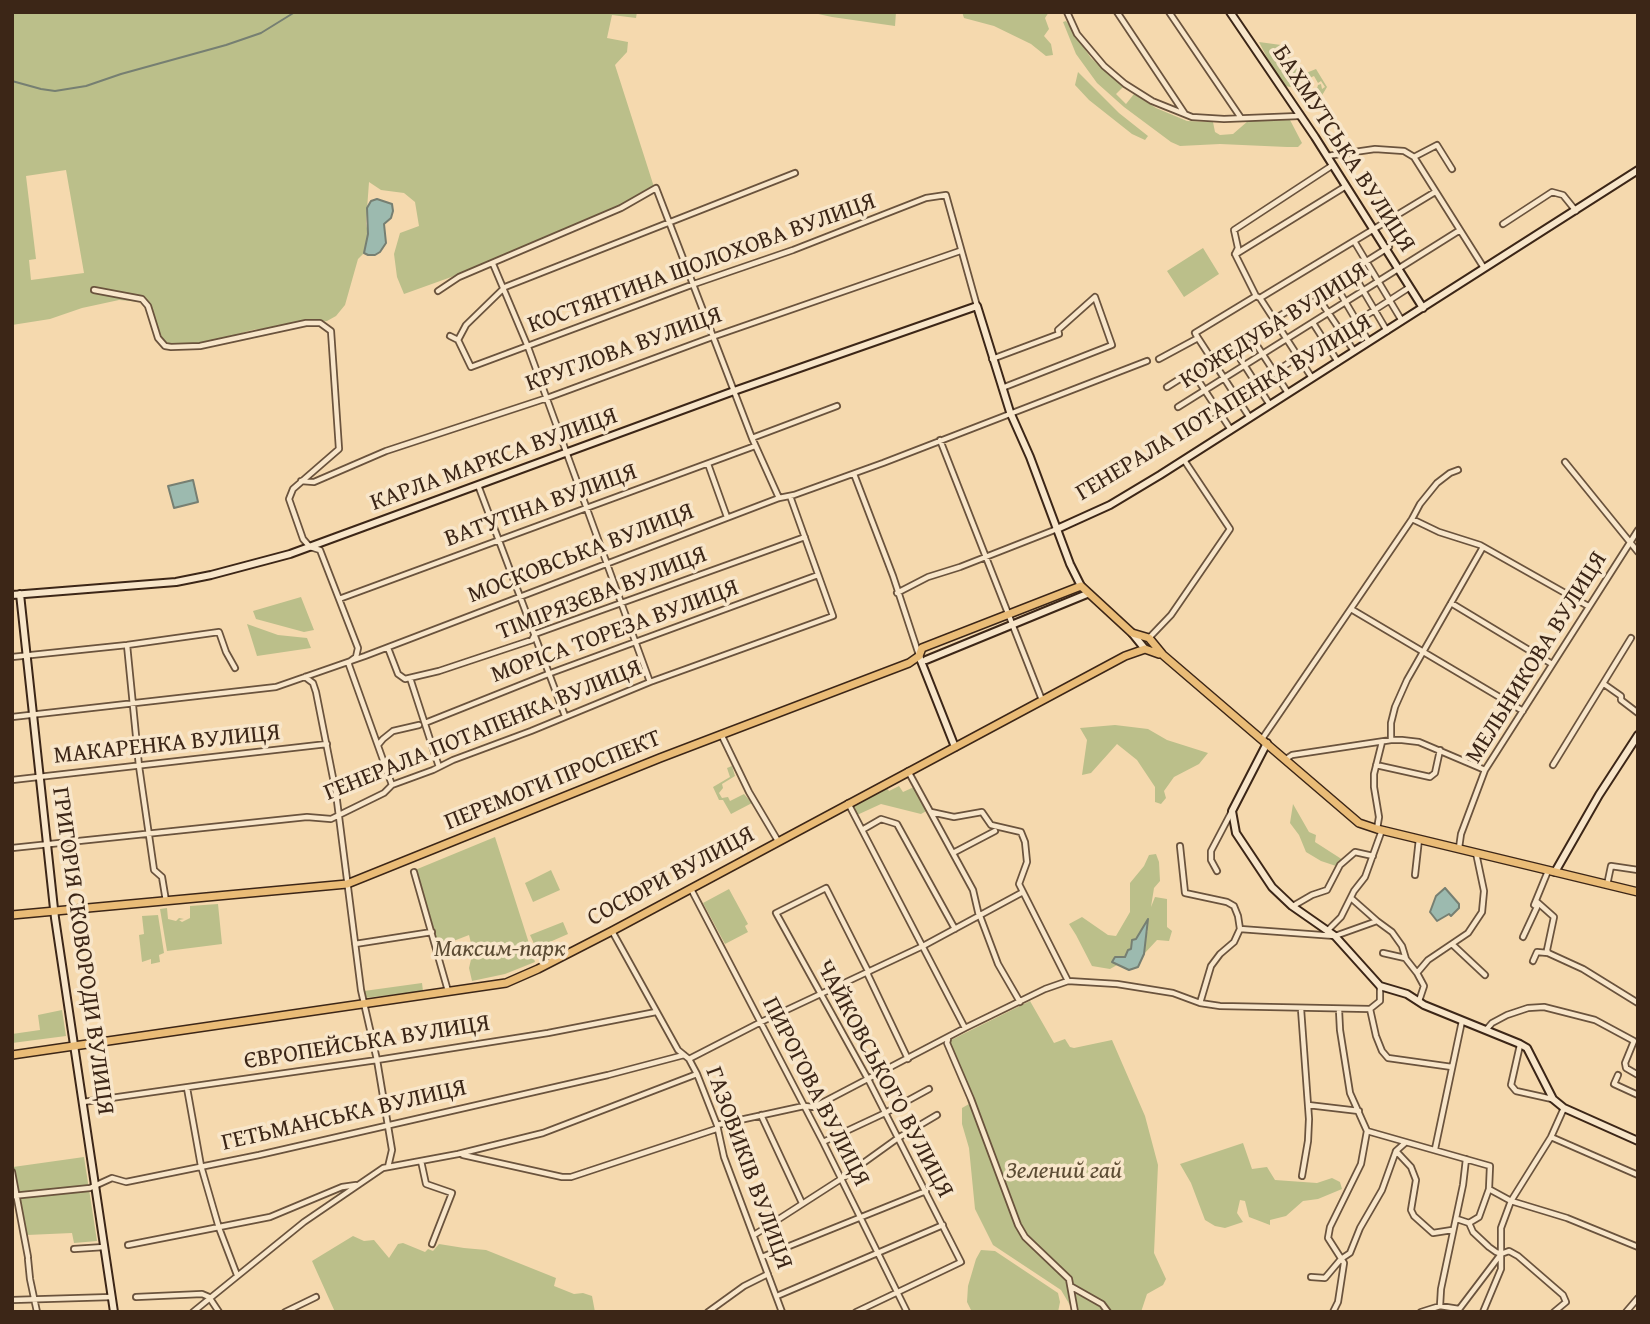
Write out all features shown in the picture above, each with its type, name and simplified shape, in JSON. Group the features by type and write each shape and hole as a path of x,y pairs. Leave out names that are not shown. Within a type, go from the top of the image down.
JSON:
{"main road":[{"path":"1081,586 1132,633 1163,655 1359,823 1638,892"},
{"name":"ПЕРЕМОГИ ПРОСПЕКТ","path":"12,915 347,884 721,734 923,658 922,648 1081,586"},
{"name":"СОСЮРИ ВУЛИЦЯ","path":"12,1055 489,986 521,977 612,931 1147,643"}],"street":[{"path":"1067,12 1077,34 1104,66 1152,102 1186,115 1210,118 1299,116"},
{"path":"1117,12 1186,115"},
{"path":"1169,12 1241,118"},
{"name":"БАХМУТСЬКА ВУЛИЦЯ","path":"1230,12 1333,165 1423,308"},
{"path":"1414,157 1437,145 1452,169"},
{"path":"1327,156 1375,149 1404,150 1414,157 1485,269"},
{"path":"1235,254 1238,248 1234,230 1333,165"},
{"path":"450,336 458,341 466,325 505,288 795,173"},
{"name":"ГЕНЕРАЛА ПОТАПЕНКА ВУЛИЦЯ","path":"897,593 928,577 1057,529 1110,505 1185,461 1636,173"},
{"path":"1235,254 1346,186"},
{"path":"438,291 459,277 621,208 656,188 752,438 779,498"},
{"name":"КОЖЕДУБА ВУЛИЦЯ","path":"1159,359 1198,338 1195,333 1435,192"},
{"path":"1503,224 1552,192 1563,195 1576,211"},
{"name":"КОСТЯНТИНА ШОЛОХОВА ВУЛИЦЯ","path":"458,341 471,367 793,250 926,198 946,195 960,251"},
{"name":"КОЖЕДУБА ВУЛИЦЯ","path":"1178,407 1460,230"},
{"path":"1354,241 1403,321"},
{"name":"КОЖЕДУБА ВУЛИЦЯ","path":"1167,387 1387,248"},
{"path":"960,251 1001,388 1081,586"},
{"name":"КРУГЛОВА ВУЛИЦЯ","path":"302,481 314,482 386,451 547,398 960,251"},
{"path":"1235,254 1258,297 1312,379"},
{"path":"493,263 528,347 650,682"},
{"path":"1351,270 1387,331"},
{"path":"1333,281 1369,342"},
{"name":"КОЖЕДУБА ВУЛИЦЯ","path":"1325,342 1410,287"},
{"path":"94,290 142,299 148,306 158,338 165,346 200,346 306,323 320,323 332,334 340,445 335,454 293,489 289,499 303,539 310,547 320,550 358,648 356,657 349,662 392,785"},
{"path":"1315,293 1354,352"},
{"path":"992,359 1059,334 1058,330 1095,297 1112,345 1001,388"},
{"name":"КАРЛА МАРКСА ВУЛИЦЯ","path":"12,595 174,582 211,575 310,547 734,391 838,357 977,306"},
{"path":"1312,323 1338,362"},
{"path":"1250,335 1289,393"},
{"path":"1198,338 1250,418"},
{"path":"1232,346 1270,405"},
{"name":"КОЖЕДУБА ВУЛИЦЯ","path":"1192,426 1298,357"},
{"name":"МОСКОВСЬКА ВУЛИЦЯ","path":"12,717 276,687 388,648 727,517 854,474 1147,361"},
{"path":"1192,371 1231,430"},
{"path":"752,438 837,406"},
{"path":"940,440 1042,701"},
{"name":"ВАТУТІНА ВУЛИЦЯ","path":"339,599 756,446"},
{"name":"СОСЮРИ ВУЛИЦЯ","path":"1147,643 1171,615 1230,529 1185,461"},
{"path":"1565,462 1638,552"},
{"path":"708,464 727,517"},
{"path":"1217,870 1211,860 1211,851 1264,741 1420,504 1437,482 1458,470"},
{"path":"854,474 923,658 923,668 955,747"},
{"path":"478,485 565,716"},
{"path":"790,496 818,575"},
{"path":"1412,519 1439,532 1483,547 1588,606"},
{"name":"МЕЛЬНИКОВА ВУЛИЦЯ","path":"1459,848 1461,834 1485,770 1638,530"},
{"name":"ТІМІРЯЗЄВА ВУЛИЦЯ","path":"410,678 532,640 534,636 804,537"},
{"path":"1391,740 1395,706 1483,547"},
{"name":"ГЕНЕРАЛА ПОТАПЕНКА ВУЛИЦЯ","path":"12,848 307,817 331,819 388,791 392,785 650,682 833,616 818,575"},
{"name":"МОРІСА ТОРЕЗА ВУЛИЦЯ","path":"425,723 548,674 818,575"},
{"name":"ГРИГОРІЯ СКОВОРОДИ ВУЛИЦЯ","path":"20,594 54,911 114,1312"},
{"name":"ПЕРЕМОГИ ПРОСПЕКТ","path":"923,658 1087,594"},
{"path":"1451,603 1552,664"},
{"path":"1351,609 1523,711"},
{"path":"12,657 219,632 235,668"},
{"path":"1553,765 1631,638"},
{"path":"127,645 139,766 154,870 162,877 166,901"},
{"path":"388,648 398,674 405,679 410,678 439,767"},
{"path":"305,677 313,683 316,692 327,744 364,1004 377,1060 392,1150 388,1167"},
{"path":"1604,684 1638,713"},
{"path":"378,745 393,731 419,725"},
{"path":"721,734 749,792 778,841"},
{"path":"1523,937 1536,907 1535,901 1552,871 1638,735"},
{"path":"1286,759 1292,755 1391,740 1419,742 1485,770"},
{"path":"1326,931 1341,918 1365,877 1373,856 1380,830 1373,783 1383,741"},
{"name":"МАКАРЕНКА ВУЛИЦЯ","path":"12,780 327,744"},
{"path":"1376,765 1430,777 1435,773 1440,750"},
{"path":"908,771 973,890 979,916 998,964 1020,1002"},
{"path":"848,803 965,1028"},
{"path":"1232,811 1236,833 1265,877 1292,906 1335,936 1380,986 1407,994 1424,1005 1520,1044 1527,1049 1553,1099 1564,1108 1638,1141"},
{"path":"931,812 954,817 982,812 992,825 1021,832 1027,862 1019,884 1068,981"},
{"path":"862,830 881,820 897,824 955,929"},
{"path":"953,853 995,831"},
{"path":"1415,875 1419,839"},
{"path":"1180,846 1185,894 1234,905 1240,929 1234,942 1211,966 1200,1003"},
{"path":"1292,906 1327,890 1340,865 1355,852 1373,856"},
{"path":"1417,974 1428,960 1474,928 1485,902 1476,852"},
{"path":"1607,885 1611,866 1638,870"},
{"path":"414,872 449,992"},
{"name":"ПИРОГОВА ВУЛИЦЯ","path":"691,888 823,1142 906,1312"},
{"name":"ЧАЙКОВСЬКОГО ВУЛИЦЯ","path":"869,971 826,888 776,913 886,1113 961,1262 898,1293"},
{"path":"689,1059 923,946 1023,892"},
{"path":"1351,898 1397,938 1406,959 1424,986 1419,1001"},
{"path":"1535,901 1554,917 1548,953"},
{"path":"1240,929 1335,936 1377,921"},
{"name":"ГАЗОВИКІВ ВУЛИЦЯ","path":"612,931 678,1050 689,1059 697,1074 724,1157 782,1312"},
{"path":"355,944 432,932"},
{"path":"1453,944 1485,975"},
{"path":"1533,961 1537,952 1548,953 1583,969 1638,1003"},
{"path":"1383,953 1406,959"},
{"path":"869,971 868,975 908,1059"},
{"path":"458,1154 570,1177 716,1127 804,1106 814,1107 869,1081 965,1028 1045,989 1068,981 1163,991 1200,1003 1339,1010 1372,1008 1380,1001 1380,986"},
{"path":"1486,1030 1492,1023 1507,1015 1528,1008 1545,1007 1595,1020 1634,1041 1625,1063 1626,1069 1638,1075"},
{"path":"1372,1008 1376,1035 1388,1058 1452,1067"},
{"path":"1301,1009 1308,1105 1308,1140 1301,1176"},
{"path":"1333,1312 1338,1302 1344,1263 1328,1238 1330,1227 1361,1164 1367,1131 1350,1093 1339,1010"},
{"name":"ЄВРОПЕЙСЬКА ВУЛИЦЯ","path":"83,1102 377,1060 548,1033 656,1012"},
{"path":"1435,1149 1462,1020"},
{"path":"948,1038 947,1043 1018,1225 1025,1237 1069,1279 1075,1312"},
{"path":"1520,1044 1511,1086 1516,1091 1553,1099"},
{"name":"ГЕТЬМАНСЬКА ВУЛИЦЯ","path":"14,1196 95,1186 112,1178 126,1182 259,1155 608,1076 684,1055"},
{"path":"193,1312 304,1222 388,1167 458,1154 543,1133 697,1074"},
{"path":"1618,1075 1614,1084 1638,1095"},
{"path":"187,1088 201,1166 219,1228 237,1275"},
{"path":"823,1142 886,1113 929,1088"},
{"path":"1308,1105 1359,1111"},
{"path":"1483,1312 1502,1269 1500,1228 1511,1201 1551,1137 1564,1108"},
{"path":"761,1115 803,1203"},
{"path":"754,1235 841,1179 898,1138 937,1115"},
{"path":"1367,1131 1490,1166 1489,1189 1479,1217 1469,1223"},
{"path":"1551,1137 1638,1175"},
{"path":"1311,1277 1325,1278 1341,1259 1350,1254 1360,1228 1381,1190 1396,1151 1406,1142"},
{"path":"1396,1151 1411,1167 1416,1180 1411,1210 1414,1216 1433,1233 1453,1230"},
{"path":"1440,1306 1466,1159"},
{"path":"421,1161 426,1184 452,1193 432,1244"},
{"path":"12,1172 14,1196 37,1312"},
{"path":"128,1245 270,1217 342,1187 358,1185"},
{"path":"1489,1189 1511,1201 1567,1218 1638,1247"},
{"path":"762,1257 926,1191"},
{"path":"1457,1219 1469,1223 1489,1247 1502,1254"},
{"path":"777,1296 943,1225"},
{"path":"74,1249 104,1247"},
{"path":"1421,1312 1440,1306 1458,1310 1502,1254 1509,1251 1563,1295 1566,1301 1554,1312"},
{"path":"708,1312 744,1286 768,1274"},
{"path":"1071,1287 1102,1304 1108,1312"},
{"path":"136,1297 194,1293 209,1297 219,1312"},
{"path":"856,1312 898,1293"},
{"path":"12,1300 112,1297"},
{"path":"285,1312 316,1297"},
{"path":"1626,1312 1638,1298"}],"green space":[{"path":"12,12 637,12 636,18 612,15 607,38 628,42 627,52 615,65 654,187 621,207 493,262 404,294 397,277 394,254 400,233 419,226 415,202 404,193 381,190 369,182 366,223 368,234 364,253 358,259 345,305 336,316 327,321 252,330 210,342 174,345 161,340 146,300 119,300 82,308 50,319 12,325","holes":["66,170 84,273 31,280 29,260 36,259 26,176"]},
{"path":"809,12 896,12 895,26 832,17"},
{"path":"962,12 1049,12 1045,18 1049,29 1044,36 1051,44 1053,55 1046,56 1031,44 994,26 964,18"},
{"path":"1066,21 1091,58 1123,87 1116,94 1126,104 1134,94 1156,108 1187,121 1213,122 1215,132 1220,135 1233,134 1248,121 1290,120 1302,143 1298,147 1287,147 1220,144 1180,146 1171,142 1097,83 1076,54 1063,22"},
{"path":"1259,42 1281,45 1301,75 1316,69 1327,87 1321,97 1316,92 1318,85 1321,84 1322,89 1325,87 1321,81 1318,83 1314,76 1290,87 1286,86 1275,73"},
{"path":"1078,72 1119,113 1148,136 1145,140 1132,134 1089,100 1075,85"},
{"path":"1203,248 1219,274 1184,297 1167,271"},
{"path":"301,597 314,630 304,632 256,619 253,611"},
{"path":"247,624 278,635 307,638 311,648 257,656"},
{"path":"1115,725 1148,729 1167,740 1208,753 1199,764 1174,777 1164,791 1166,798 1161,804 1155,802 1155,787 1137,760 1117,744 1091,773 1082,775 1087,740 1080,728"},
{"path":"732,766 735,776 722,784 723,788 719,793 722,798 728,797 730,801 744,794 752,803 731,814 723,800 719,800 713,787 730,777 727,768"},
{"path":"899,786 903,792 914,787 928,810 921,814 881,804 857,815 852,806 887,788 889,791"},
{"path":"1293,804 1309,832 1316,835 1315,842 1343,860 1336,866 1306,852 1290,823"},
{"name":"Максим-парк","path":"495,837 535,962 505,974 472,981 469,968 473,951 469,935 438,947 415,870"},
{"path":"1156,854 1160,881 1154,888 1151,907 1155,897 1167,899 1167,927 1172,931 1169,941 1157,940 1144,954 1144,941 1148,930 1125,958 1113,962 1117,965 1110,969 1092,966 1069,924 1082,917 1108,935 1116,936 1130,912 1130,883 1149,855"},
{"path":"551,870 560,890 533,902 525,883"},
{"path":"729,889 748,924 745,926 748,932 725,944 703,903"},
{"path":"218,904 222,944 167,951 160,909 167,908 168,919 184,919 179,920 182,922 190,918 190,906"},
{"path":"158,915 164,953 159,955 160,962 151,964 151,959 142,962 139,935 144,934 142,916"},
{"path":"563,922 568,934 536,948 530,935"},
{"path":"422,983 423,991 365,998 364,991"},
{"name":"Зелений гай","path":"1030,1001 1054,1043 1065,1039 1070,1047 1074,1048 1112,1040 1145,1116 1158,1165 1154,1253 1166,1279 1163,1285 1147,1294 1141,1312 1074,1312 1061,1290 993,1245 975,1209 969,1148 962,1124 962,1108 969,1104 967,1100 972,1096 950,1048 951,1040"},
{"path":"62,1010 66,1036 12,1043 12,1034 40,1030 38,1015"},
{"path":"1243,1143 1252,1169 1267,1167 1275,1180 1317,1183 1332,1178 1340,1182 1342,1189 1318,1199 1303,1201 1286,1216 1270,1220 1270,1225 1249,1217 1245,1201 1240,1200 1237,1213 1243,1222 1225,1228 1215,1226 1205,1220 1191,1183 1180,1164"},
{"path":"84,1157 97,1241 74,1243 72,1233 27,1235 13,1167"},
{"path":"353,1236 364,1241 374,1240 389,1258 398,1244 403,1243 425,1252 428,1249 433,1251 439,1244 486,1250 556,1278 554,1286 574,1294 592,1296 595,1312 335,1312 312,1261"},
{"path":"981,1250 995,1251 1058,1293 1058,1312 972,1312 967,1302 968,1286"}],"water":[{"path":"377,199 392,204 393,211 391,218 384,224 386,243 380,252 368,255 364,253 368,234 367,208 371,201"},
{"path":"193,480 198,502 174,508 168,486"},
{"path":"1445,888 1459,904 1459,908 1451,916 1449,914 1437,921 1430,912 1436,896"},
{"path":"1148,919 1144,954 1138,967 1129,970 1112,962 1115,957 1125,957 1131,949 1132,940 1136,939"}],"waterway":[{"path":"12,81 55,91 86,86 261,33 295,12"}]}
